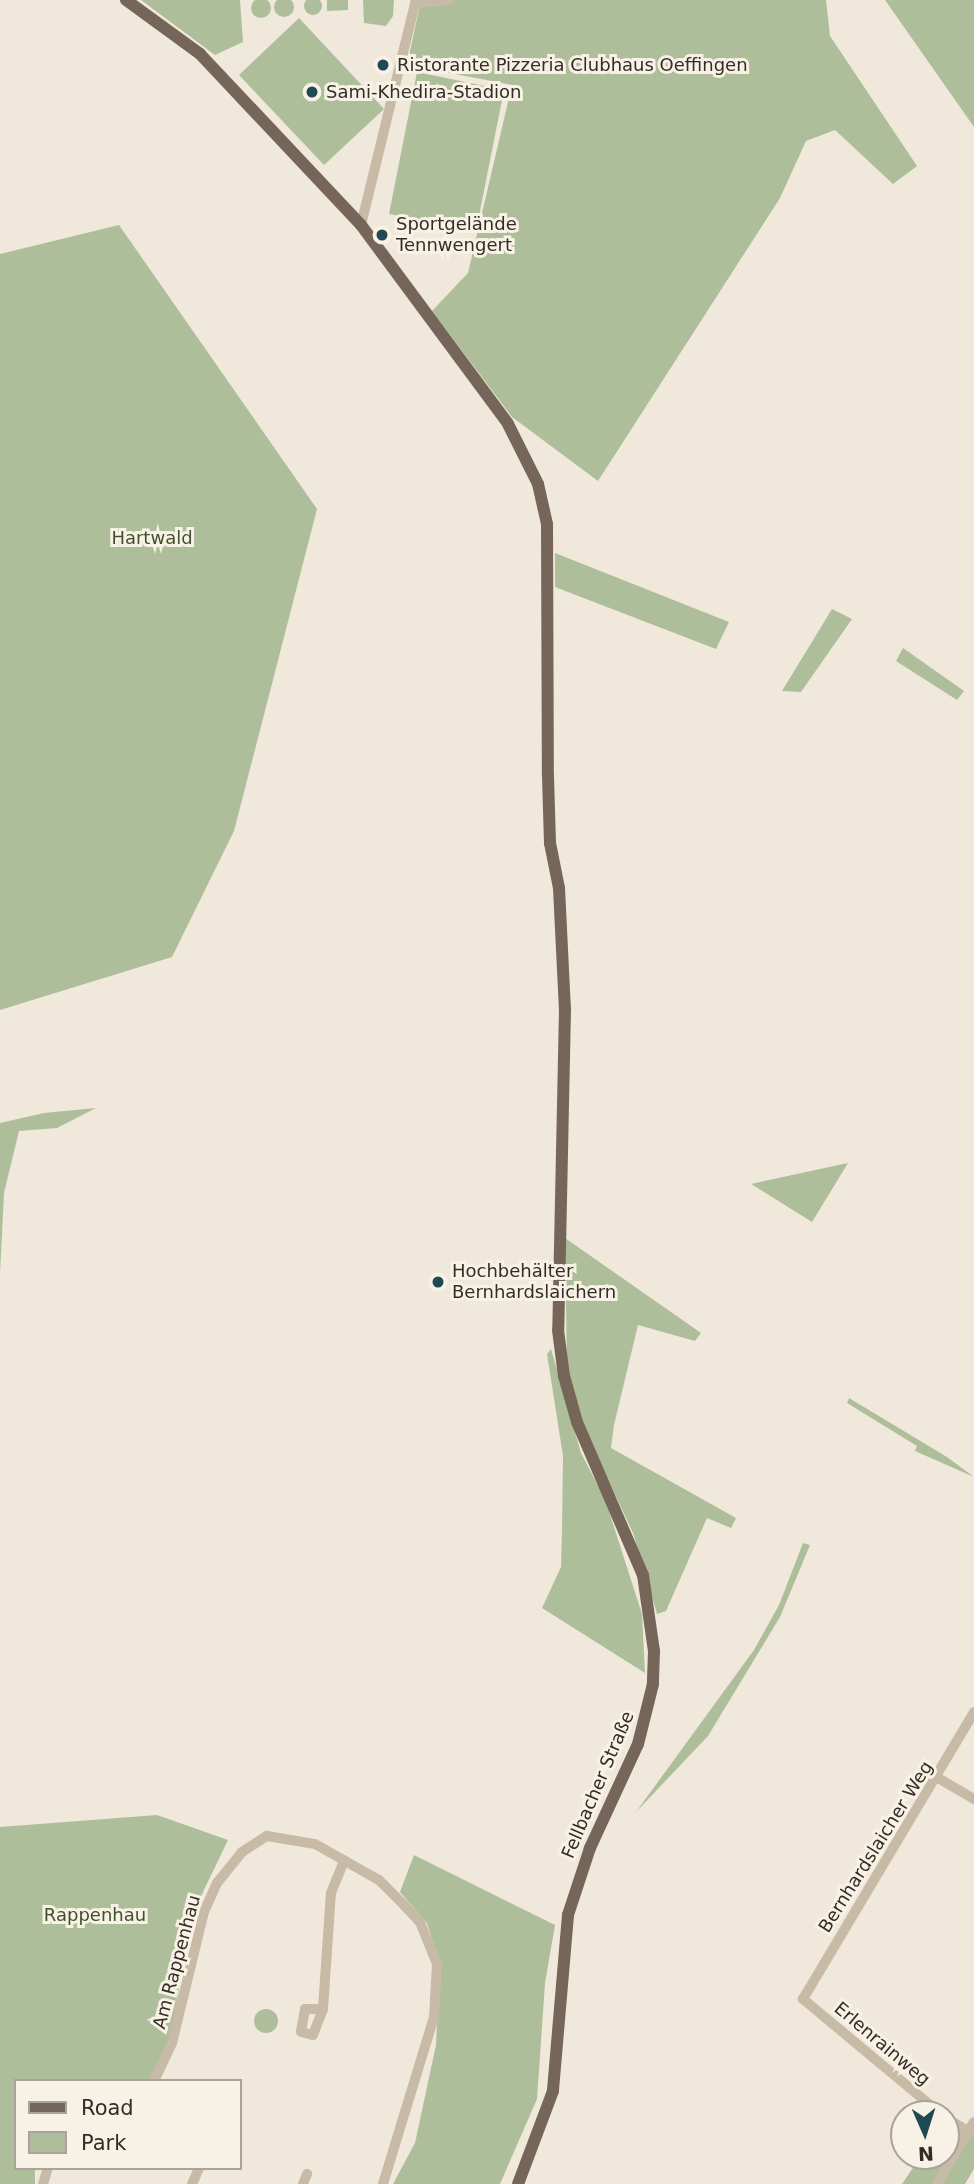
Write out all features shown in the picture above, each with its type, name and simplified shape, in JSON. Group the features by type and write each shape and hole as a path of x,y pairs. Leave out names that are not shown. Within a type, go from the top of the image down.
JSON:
{"main road":[{"name":"Fellbacher Straße","path":"126,0 209,63 360,225 508,424 530,465 547,524 548,790 550,843 559,888 565,1009 557,1308 564,1376 577,1422 643,1575 653,1632 653,1684 638,1744 590,1848 568,1916 553,2091 518,2184"}],"street":[{"path":"360,225 401,72 416,2 449,0"},
{"name":"Bernhardslaicher Weg","path":"803,1998 938,1778 974,1712"},
{"path":"938,1778 974,1799"},
{"name":"Am Rappenhau","path":"155,2079 172,2043 204,1912 217,1882 242,1852 267,1836 315,1844 344,1861"},
{"path":"323,2009 331,1893 344,1861 379,1880 420,1922 437,1964 434,2017 383,2184"},
{"name":"Erlenrainweg","path":"803,1998 924,2100"},
{"path":"937,2184 974,2122"},
{"path":"960,2127 969,2132"}],"green space":[{"path":"257,-1 265,-1 270,4 270,12 265,17 257,17 252,12 252,4"},
{"path":"278,-1 290,-1 293,3 293,11 288,16 280,16 275,11 275,3"},
{"path":"308,-1 318,-1 321,3 319,12 313,15 307,12 304,6"},
{"path":"141,0 240,0 243,42 215,55"},
{"path":"327,0 348,0 348,10 327,11"},
{"path":"363,0 394,0 393,16 386,26 364,23"},
{"path":"421,0 826,0 830,36 917,166 893,184 835,130 806,141 780,198 598,481 512,417 432,311 468,273 512,85 407,65"},
{"path":"885,0 974,0 974,127"},
{"name":"Sami-Khedira-Stadion","path":"299,18 384,109 324,165 239,75"},
{"path":"417,72 504,90 476,231 389,214"},
{"name":"Hartwald","path":"119,225 317,509 234,831 172,957 0,1010 0,254"},
{"path":"555,553 729,622 716,649 555,587"},
{"path":"832,609 852,619 801,692 782,691"},
{"path":"903,648 964,691 957,700 896,661"},
{"path":"96,1108 57,1128 19,1131 4,1193 0,1274 0,1123 44,1113"},
{"path":"848,1163 812,1222 751,1184"},
{"path":"565,1238 701,1333 695,1341 638,1325 614,1425 611,1448 736,1518 731,1528 707,1518 666,1611 657,1614 633,1533 588,1437 567,1369"},
{"path":"551,1349 581,1453 605,1499 642,1614 645,1673 542,1608 561,1567 563,1456 547,1354"},
{"path":"849,1398 947,1457 974,1477 915,1451 917,1446 847,1403"},
{"path":"803,1543 810,1545 780,1617 708,1736 636,1812 754,1650 779,1605"},
{"name":"Rappenhau","path":"157,1815 228,1840 191,1917 167,2060 153,2079 14,2079 14,2170 35,2170 35,2184 0,2184 0,1827"},
{"path":"414,1855 555,1925 545,1983 537,2099 500,2184 393,2184 415,2143 436,2045 440,1963 427,1923 400,1892"},
{"path":"266,2009 277,2016 278,2021 271,2032 266,2033 255,2026 254,2021 261,2010"},
{"path":"974,2122 974,2169 965,2184 902,2184 912,2170 960,2170 960,2133 969,2132"}],"place":[{"name":"Ristorante Pizzeria Clubhaus Oeffingen","path":"383,65"},
{"name":"Sami-Khedira-Stadion","path":"312,92"},
{"name":"Sportgelände Tennwengert","path":"382,235"},
{"name":"Hochbehälter Bernhardslaichern","path":"438,1282"}]}
